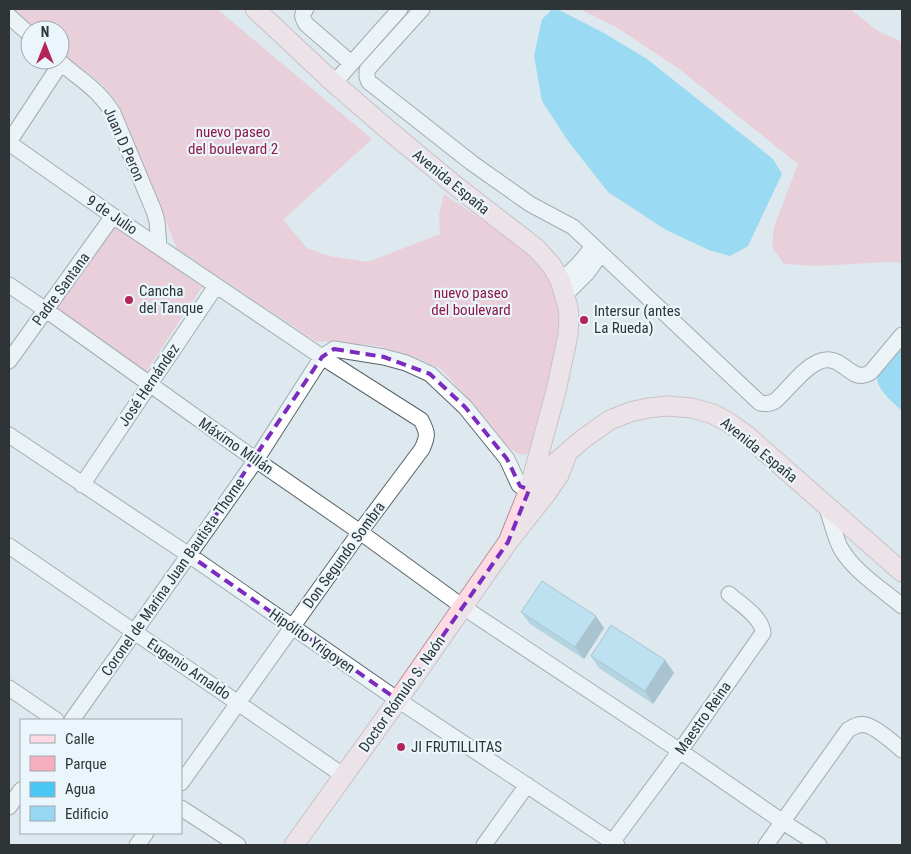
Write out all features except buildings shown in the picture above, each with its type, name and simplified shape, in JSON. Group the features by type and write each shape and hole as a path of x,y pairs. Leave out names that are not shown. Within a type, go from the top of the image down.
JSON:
{"main road":[{"name":"Avenida España","path":"255,9 334,83 456,187 536,248 552,266 563,288 569,318 568,336 556,391 558,457"},
{"name":"Avenida España","path":"558,457 610,420 630,412 667,406 692,408 713,414 745,434 902,572"},
{"name":"Doctor Rómulo S. Naón","path":"294,845 464,607 508,542 538,492 547,470 558,457"}],"street":[{"path":"306,9 302,13 302,18 306,24 351,63"},
{"path":"334,83 400,9"},
{"path":"422,9 368,70 367,77 370,82 472,163 530,204 573,228 760,403 768,404 776,400 811,367 826,360 833,360 842,364 858,376 865,375 871,372 902,335"},
{"path":"9,16 20,26"},
{"path":"9,143 54,70"},
{"name":"Juan D Peron","path":"69,70 94,89 113,113 154,211 157,221 159,247"},
{"name":"9 de Julio","path":"9,143 216,286"},
{"name":"Padre Santana","path":"9,361 113,216"},
{"path":"563,288 587,273 596,251"},
{"name":"Máximo Millán","path":"9,285 464,607 819,845"},
{"name":"Don Segundo Sombra","path":"182,782 360,532 422,449 427,431 421,420 216,286"},
{"name":"José Hernández","path":"82,485 216,286"},
{"path":"322,357 334,349 392,359 430,374 465,407 507,459 519,485 538,492"},
{"name":"Coronel de Marina Juan Bautista Thorne","path":"73,719 256,460 322,357"},
{"name":"Hipólito Yrigoyen","path":"9,435 613,844"},
{"path":"507,459 521,467 558,457"},
{"path":"826,506 840,546 846,556 858,569 902,606"},
{"name":"Eugenio Arnaldo","path":"9,546 344,776"},
{"name":"Maestro Reina","path":"613,844 763,633 762,626 758,620 729,594"},
{"path":"9,688 55,719"},
{"path":"766,845 848,730 856,725 865,724 872,727 902,750"},
{"path":"484,845 527,785"},
{"path":"9,807 20,791"},
{"path":"182,809 238,845"},
{"path":"137,845 145,834"}],"highlighted area":[{"path":"334,349 384,357 430,374 465,407 507,459 520,486 529,490 508,542 398,700 189,555 322,357"}],"green space":[{"path":"9,9 217,9 372,139 283,220 307,248 329,256 368,262 440,234 439,215 444,194 538,258 561,297 557,344 529,454 520,455 506,446 485,418 441,369 412,356 379,346 315,341 177,249 118,103 102,84 70,60 70,20 22,20"},
{"path":"579,9 850,9 878,31 902,42 902,263 886,262 817,266 784,264 772,247 774,227 798,164 679,69 616,27"},
{"name":"Cancha del Tanque","path":"116,226 202,287 146,372 54,312"}],"water":[{"path":"550,9 557,9 604,33 647,59 773,159 782,174 748,246 730,256 709,250 666,230 608,192 568,141 542,101 534,56 542,19 550,12"},
{"path":"902,347 902,411 881,389 877,379 882,366"}],"place":[{"name":"Cancha del Tanque","path":"129,300"},
{"name":"Intersur (antes La Rueda)","path":"584,320"},
{"name":"JI FRUTILLITAS","path":"401,747"}],"park label":[{"name":"nuevo paseo del boulevard 2","path":"233,140"},
{"name":"nuevo paseo del boulevard","path":"471,302"}]}
